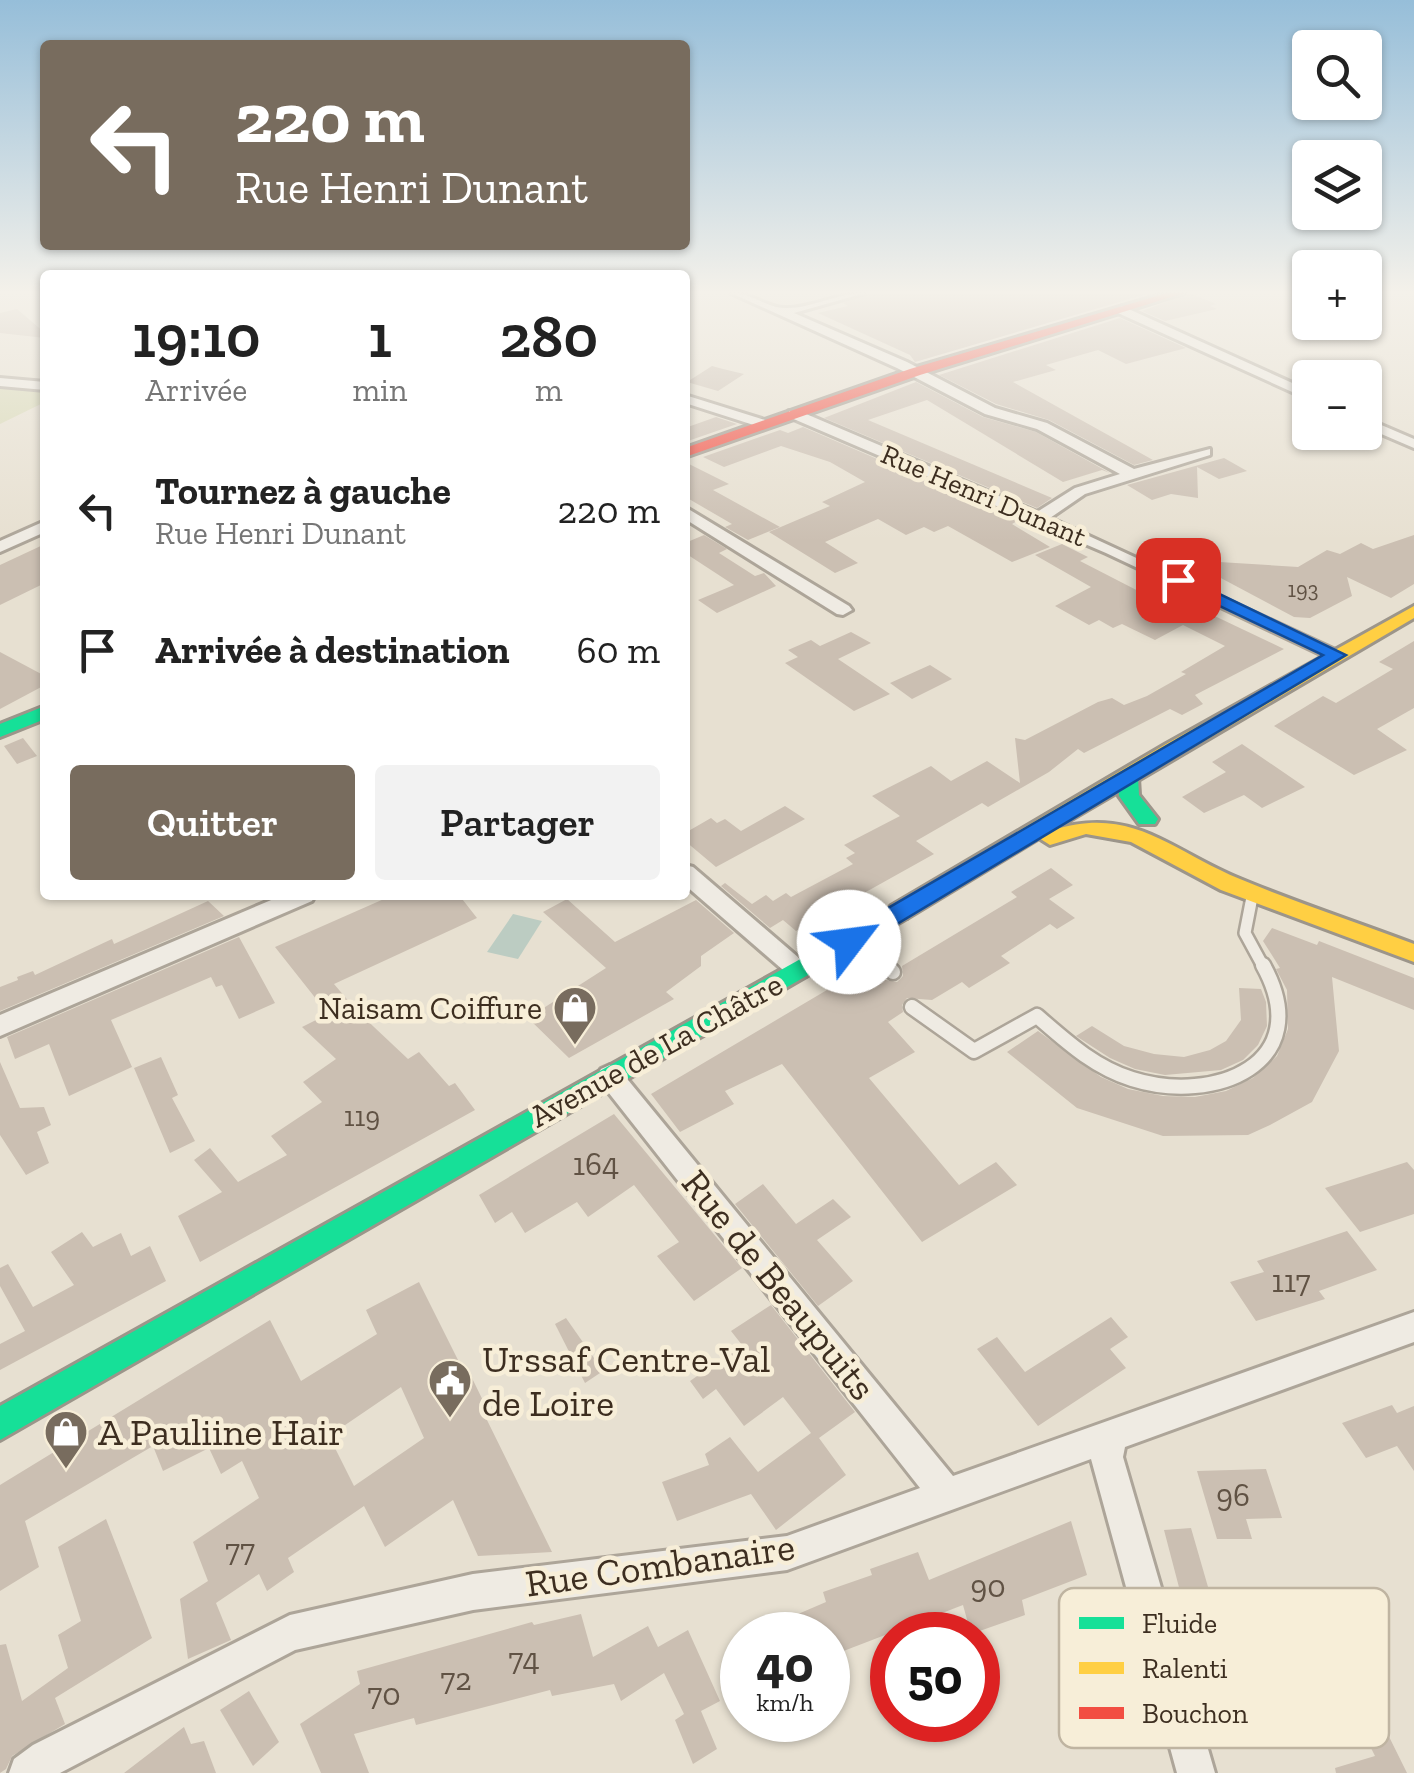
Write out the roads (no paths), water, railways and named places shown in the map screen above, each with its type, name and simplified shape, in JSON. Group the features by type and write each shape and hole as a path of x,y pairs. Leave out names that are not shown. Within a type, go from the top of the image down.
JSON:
{"street":[{"path":"690,451 904,376"},
{"path":"922,376 990,411 1042,426 1130,474"},
{"path":"1266,376 1292,388"},
{"path":"0,382 40,386"},
{"path":"690,401 763,424"},
{"name":"Rue Henri Dunant","path":"794,414 1040,518 1336,655"},
{"path":"1382,430 1414,444"},
{"path":"1040,518 1080,490 1205,452"},
{"path":"690,520 843,610"},
{"path":"0,547 40,528"},
{"name":"Avenue de La Châtre","path":"0,1424 856,937 1414,611"},
{"path":"0,731 40,714"},
{"path":"1128,778 1129,796 1141,825"},
{"path":"1101,794 1229,884 1414,953"},
{"path":"1028,838 1054,838 1086,827 1112,830 1141,825 1250,876 1414,939"},
{"path":"690,877 798,970"},
{"path":"0,1026 292,900"},
{"name":"Rue de Beaupuits","path":"610,1076 947,1495"},
{"name":"Rue Combanaire","path":"28,1773 62,1751 290,1633 473,1592 788,1552 1414,1326"},
{"path":"1110,1436 1108,1456 1145,1588"},
{"path":"1189,1748 1196,1773"}],"lane":[{"path":"912,1007 974,1051 1036,1016 1086,1058 1112,1072 1175,1088 1228,1083 1253,1067 1278,1031 1277,998 1268,972 1244,933 1253,892"},
{"path":"856,937 893,972"}],"place":[{"name":"Naisam Coiffure","path":"575,1046"},
{"name":"Urssaf Centre-Val de Loire","path":"450,1419"},
{"name":"A Pauliine Hair","path":"66,1470"}]}
